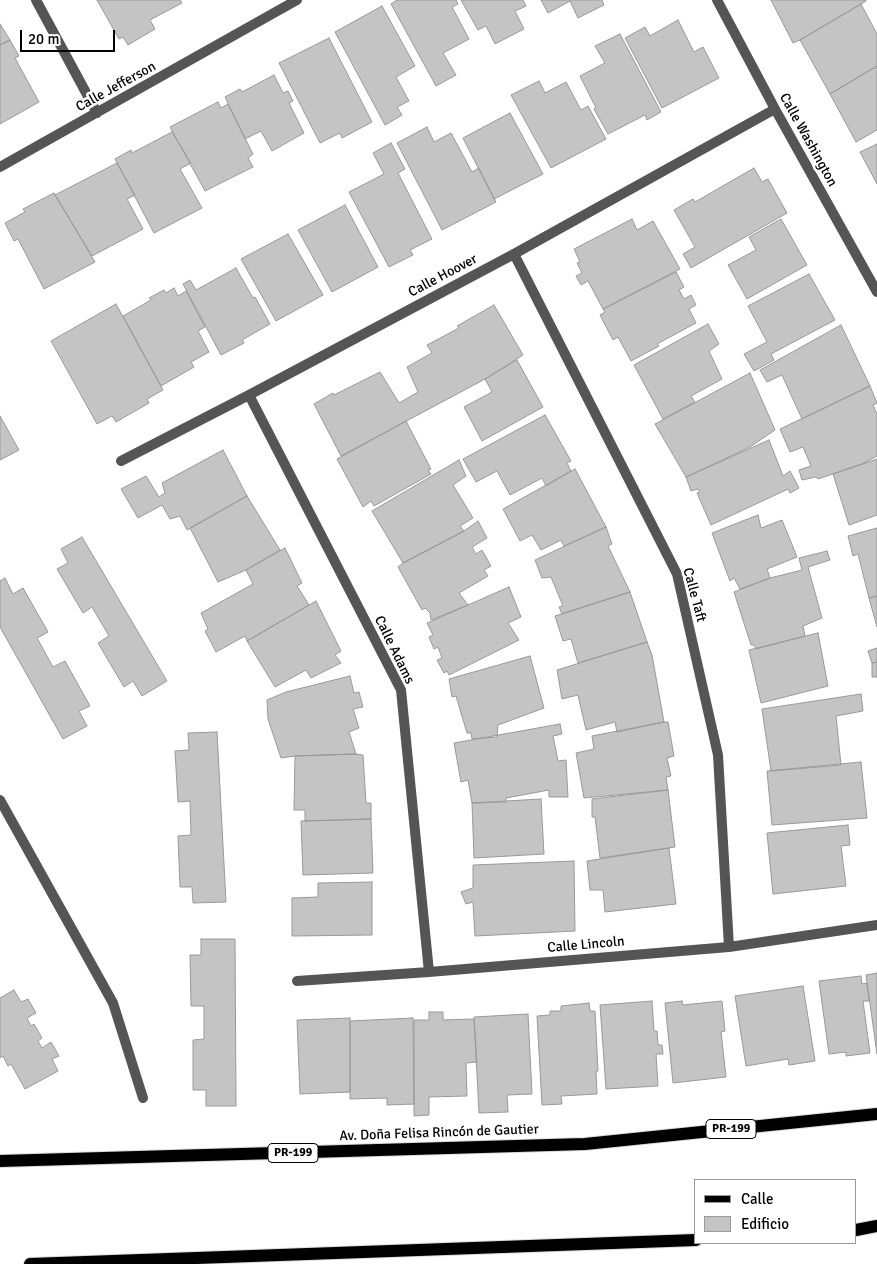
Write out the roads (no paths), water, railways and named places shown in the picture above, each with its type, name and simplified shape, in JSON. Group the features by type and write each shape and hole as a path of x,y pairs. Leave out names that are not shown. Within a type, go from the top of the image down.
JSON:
{"main road":[{"name":"Av. Doña Felisa Rincón de Gautier","path":"0,1161 585,1144 877,1114"},
{"path":"857,1230 877,1226"},
{"path":"30,1264 694,1240"}],"street":[{"path":"36,0 97,113"},
{"name":"Calle Jefferson","path":"0,167 297,0"},
{"name":"Calle Washington","path":"717,0 775,109 877,292"},
{"name":"Calle Hoover","path":"121,461 514,254 775,109"},
{"name":"Calle Taft","path":"514,254 676,574 718,755 729,946"},
{"name":"Calle Adams","path":"249,395 400,690 429,972"},
{"path":"0,800 113,1004 143,1098"},
{"name":"Calle Lincoln","path":"297,981 429,972 729,946 877,925"}]}
